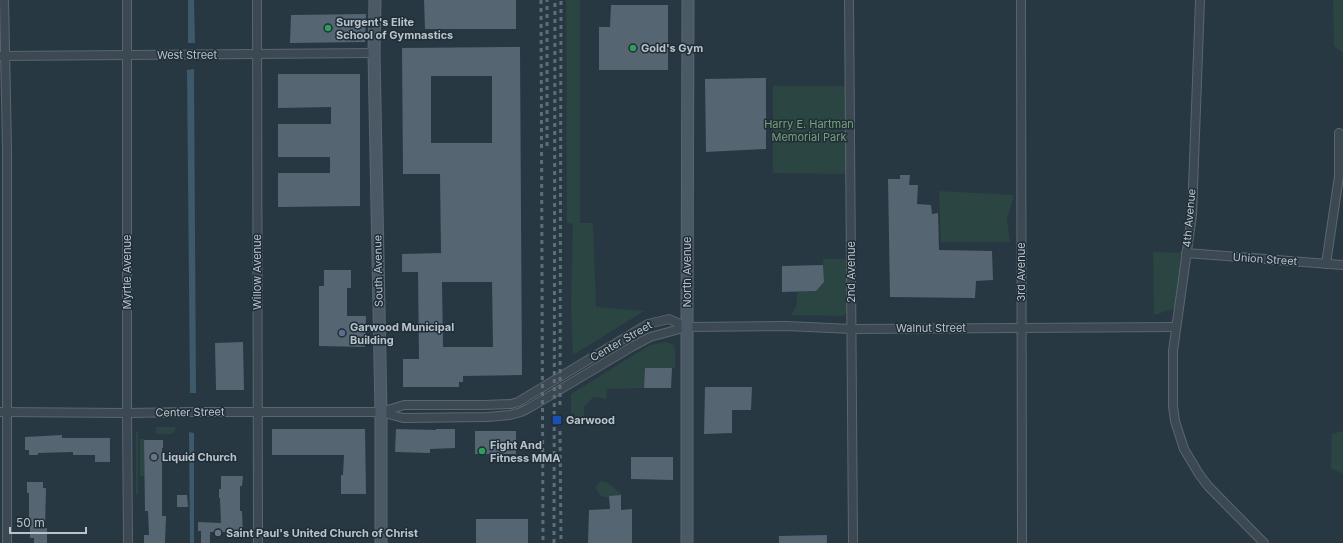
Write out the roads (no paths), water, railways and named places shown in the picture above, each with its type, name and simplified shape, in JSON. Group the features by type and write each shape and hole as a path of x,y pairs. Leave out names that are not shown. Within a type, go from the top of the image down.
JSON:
{"main road":[{"name":"South Avenue","path":"375,0 374,53 381,412 381,543"},
{"name":"North Avenue","path":"687,543 688,0"}],"street":[{"path":"4,0 4,412 7,543"},
{"name":"Myrtle Avenue","path":"127,0 128,543"},
{"name":"Willow Avenue","path":"257,0 258,543"},
{"name":"2nd Avenue","path":"849,0 853,543"},
{"name":"3rd Avenue","path":"1021,0 1022,543"},
{"name":"4th Avenue","path":"1200,0 1192,215 1173,351 1172,391 1174,413 1184,449 1199,474 1208,486 1264,543"},
{"name":"West Street","path":"3,56 374,53"},
{"path":"1326,264 1339,176 1339,132"},
{"name":"Union Street","path":"1186,253 1343,265"},
{"name":"Center Street","path":"381,412 404,405 511,404 518,402 648,324 669,319 687,327"},
{"name":"Walnut Street","path":"687,327 786,326 852,329 1176,327"},
{"name":"Center Street","path":"4,412 381,412 403,418 498,416 521,412 650,337 687,327"}],"water":[{"path":"188,0 194,0 195,43 188,43"},
{"path":"194,69 196,393 190,393 187,70"},
{"path":"189,432 194,433 194,543 190,543"}],"railway":[{"path":"541,0 543,543"},
{"path":"547,0 547,146"},
{"path":"554,543 555,0"},
{"path":"560,405 561,0"},
{"path":"560,431 561,543"}],"place":[{"name":"Surgent's Elite School of Gymnastics","path":"328,28"},
{"name":"Gold's Gym","path":"633,48"},
{"name":"Garwood Municipal Building","path":"342,333"},
{"name":"Garwood","path":"557,420"},
{"name":"Fight And Fitness MMA","path":"482,451"},
{"name":"Liquid Church","path":"154,457"},
{"name":"Saint Paul's United Church of Christ","path":"218,533"}],"park label":[{"name":"Harry E. Hartman Memorial Park","path":"809,130"}]}
